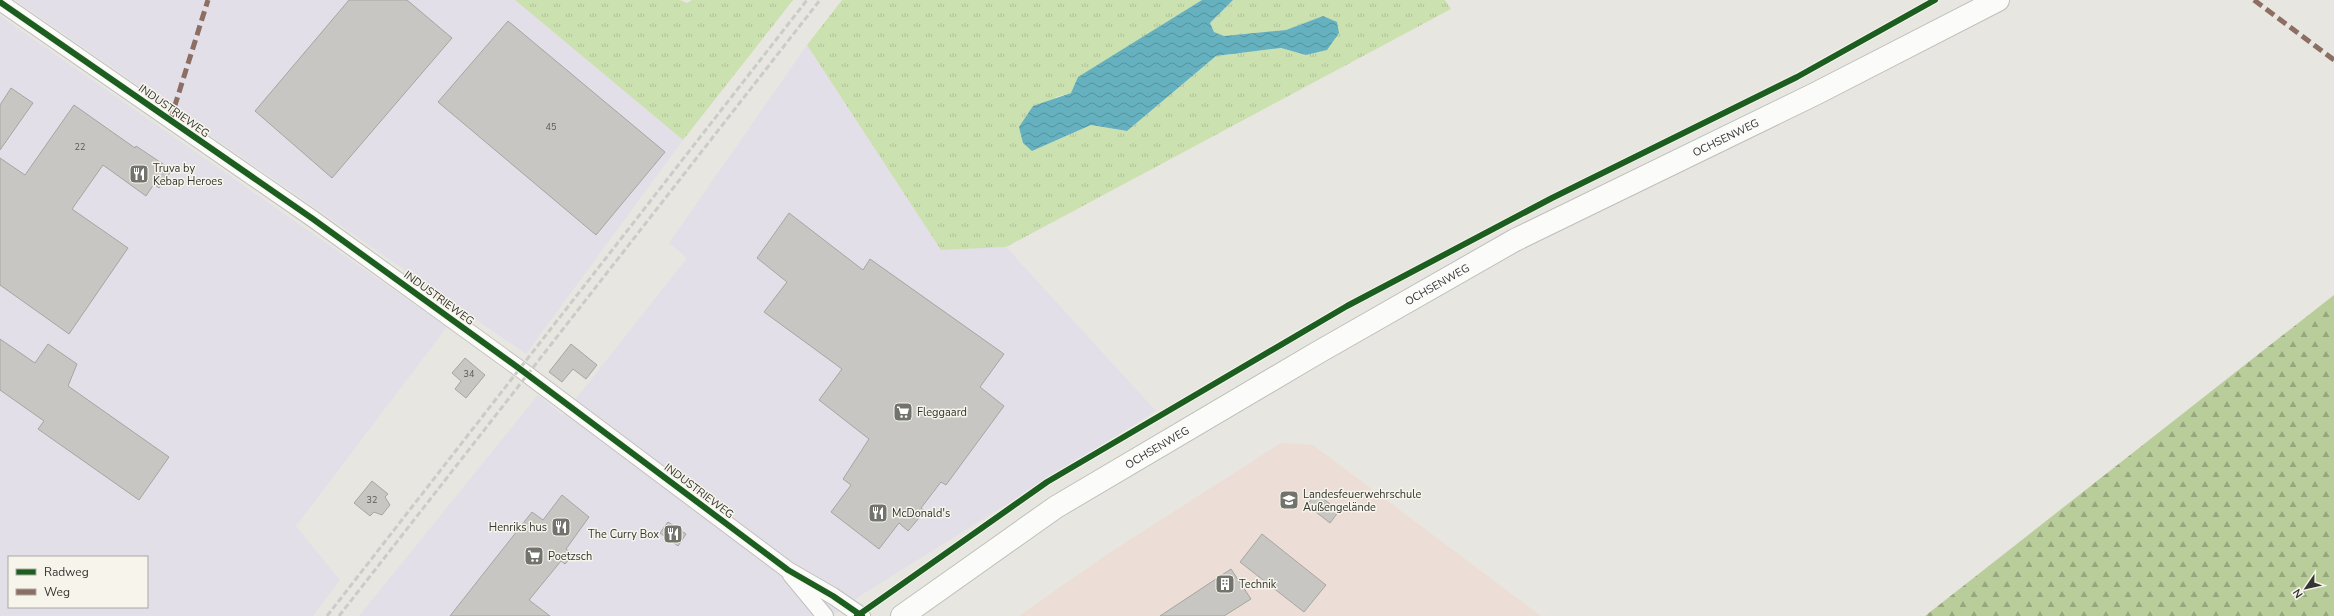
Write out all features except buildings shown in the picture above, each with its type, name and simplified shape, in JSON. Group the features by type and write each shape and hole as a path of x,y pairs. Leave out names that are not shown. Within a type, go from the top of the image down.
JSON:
{"main road":[{"name":"OCHSENWEG","path":"902,616 1056,507 1317,353 1515,240 1815,94 1998,0"}],"street":[{"name":"INDUSTRIEWEG","path":"0,2 313,219 520,369 788,570 833,596 862,616"},
{"name":"INDUSTRIEWEG","path":"788,570 810,601 825,616"}],"shaded area":[{"path":"15,0 515,0 683,140 526,354"},
{"path":"0,16 447,327 296,526 340,580 313,616 0,616"},
{"path":"807,45 941,250 1006,247 1156,411 863,594 832,616 359,616 538,395 563,415 687,258 669,243"},
{"name":"Landesfeuerwehrschule Außengelände","path":"1281,443 1313,445 1541,616 1019,616 1106,555"}],"green space":[{"path":"515,0 680,0 687,3 692,0 793,0 683,140"},
{"path":"842,0 1202,0 1071,93 1056,97 1032,151 1091,125 1127,131 1216,56 1281,48 1306,55 1327,50 1323,16 1286,30 1224,36 1214,32 1210,23 1233,0 1445,0 1451,9 1006,247 941,250 807,45"},
{"path":"2334,295 2334,616 1925,616"}],"water":[{"path":"1202,0 1233,0 1210,23 1214,32 1224,36 1286,30 1323,16 1337,22 1339,33 1327,50 1306,55 1281,48 1216,56 1127,131 1091,125 1032,151 1023,143 1019,127 1033,106 1071,93 1078,77"}],"railway":[{"path":"327,616 807,0"},
{"path":"339,616 820,0"}],"marked path":[{"path":"170,121 208,0"},
{"path":"2254,0 2334,60"}],"cycle path":[{"path":"857,616 1047,482 1347,306 1552,198 1797,77 1935,0"},
{"path":"0,2 313,219 520,369 788,570 833,596 862,616"}],"place":[{"name":"Truva by Kebap Heroes","path":"139,174"},
{"name":"Fleggaard","path":"903,412"},
{"name":"Landesfeuerwehrschule Außengelände","path":"1289,500"},
{"name":"McDonald's","path":"878,513"},
{"name":"Henriks hus","path":"561,527"},
{"name":"The Curry Box","path":"673,534"},
{"name":"Poetzsch","path":"534,556"},
{"name":"Technik","path":"1225,584"}]}
